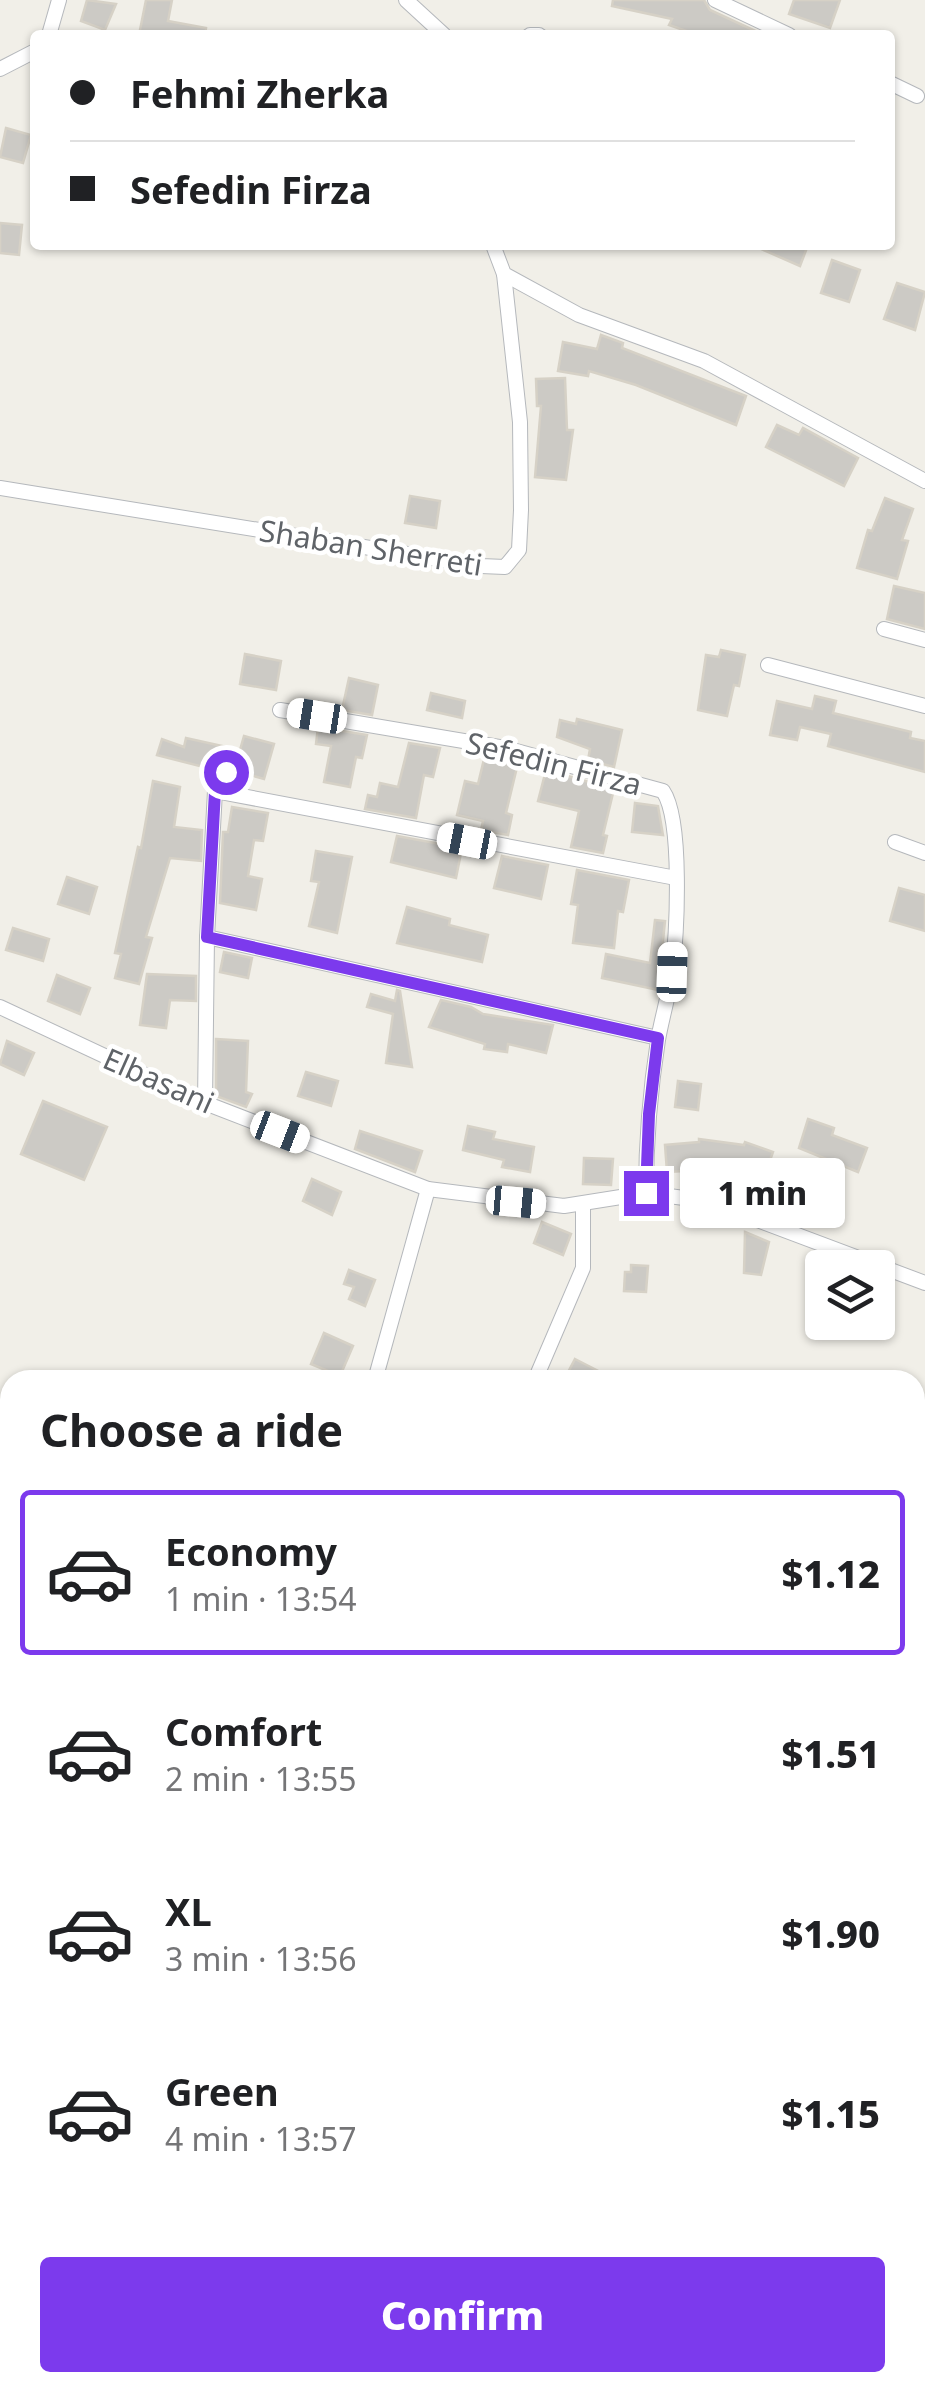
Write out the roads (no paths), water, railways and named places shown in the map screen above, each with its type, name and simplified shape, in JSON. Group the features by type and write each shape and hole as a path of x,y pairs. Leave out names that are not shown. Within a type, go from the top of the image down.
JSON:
{"street":[{"path":"50,30 59,0"},
{"path":"406,0 439,30"},
{"path":"716,0 779,30"},
{"path":"0,69 30,54"},
{"path":"895,86 916,96"},
{"name":"Shaban Sherreti","path":"0,488 505,567 518,550 520,422 504,274 495,250"},
{"path":"504,274 579,315 704,361 925,481"},
{"path":"884,629 925,640"},
{"path":"768,666 925,706"},
{"name":"Sefedin Firza","path":"280,710 505,748 663,791 672,804 676,878 672,972 658,1038 649,1114 646,1193"},
{"path":"205,1103 207,937 215,791 226,772"},
{"path":"215,791 676,878"},
{"path":"895,842 925,853"},
{"path":"207,937 658,1038"},
{"name":"Elbasani","path":"1,1011 205,1103 428,1189 516,1202 584,1205 646,1193 707,1202 925,1283"},
{"path":"377,1370 428,1189"},
{"path":"539,1370 583,1268 584,1205"}]}
